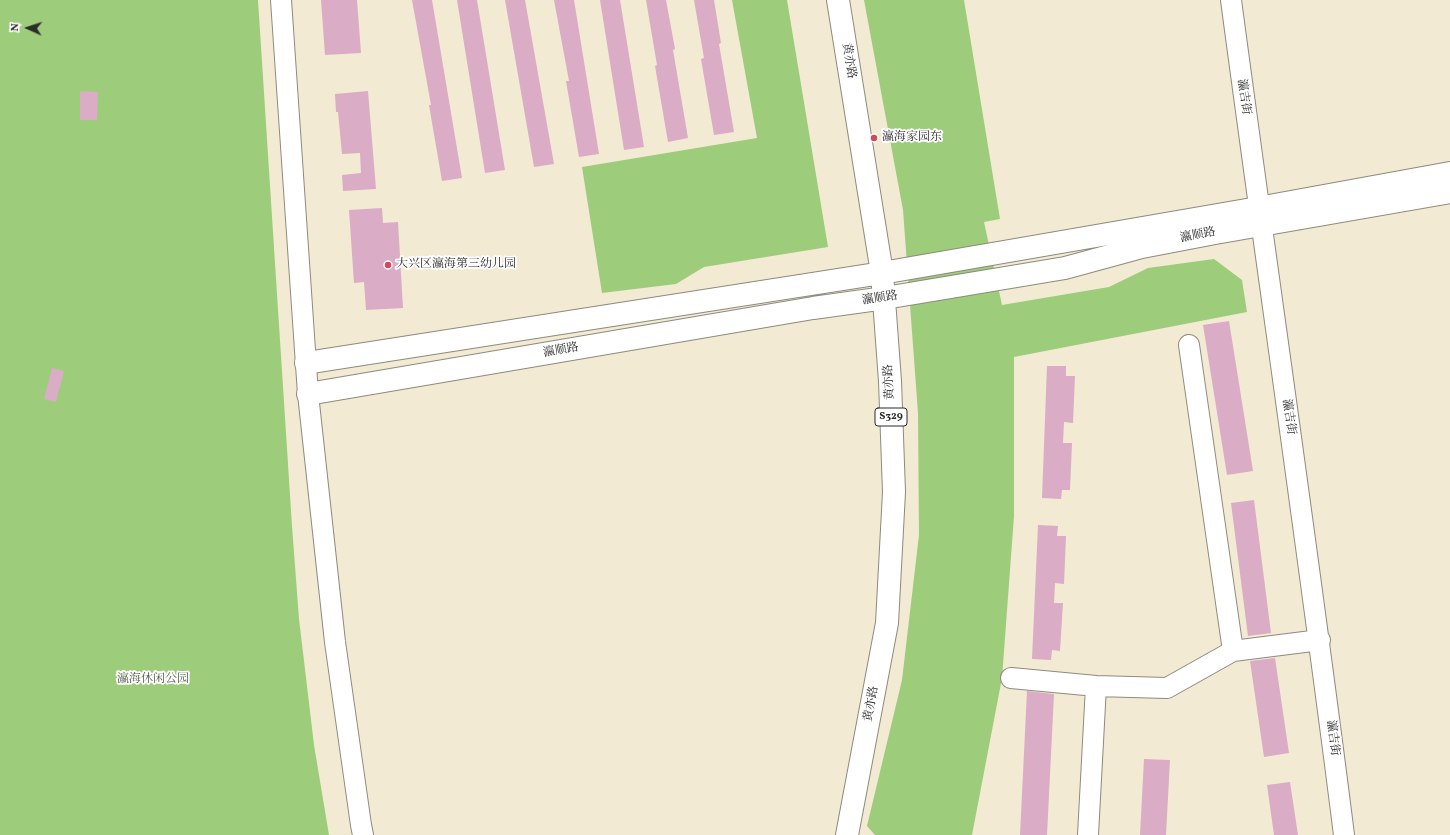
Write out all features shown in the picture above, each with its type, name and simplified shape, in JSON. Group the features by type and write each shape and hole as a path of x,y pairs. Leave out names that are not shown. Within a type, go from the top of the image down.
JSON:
{"main road":[{"name":"黄亦路","path":"838,0 885,298 894,492 887,623 848,835"},
{"name":"瀛顺路","path":"308,394 805,309 885,298 1065,268 1142,247 1215,233 1260,217 1450,173"},
{"name":"瀛顺路","path":"306,362 882,273 1260,217 1450,192"}],"street":[{"path":"281,0 308,394 335,642 363,835"},
{"name":"瀛吉街","path":"1231,0 1320,640 1344,835"},
{"path":"1189,345 1233,651"},
{"path":"1011,678 1096,686 1167,688 1233,651 1320,640"},
{"path":"1088,835 1096,686"}],"green space":[{"name":"瀛海休闲公园","path":"0,0 258,0 299,619 314,745 329,835 0,835"},
{"path":"732,0 787,0 828,247 704,267 676,284 602,293 582,167 757,138"},
{"path":"864,0 964,0 1000,219 984,222 1002,305 1109,287 1148,268 1214,259 1242,280 1247,312 1014,357 1014,516 1002,678 972,835 875,835 867,826 902,680 919,535 918,413 903,210"}],"building":[{"path":"321,0 357,0 361,53 325,55"},
{"path":"412,0 432,0 462,178 442,181 429,105 431,105"},
{"path":"457,0 477,0 505,170 485,173"},
{"path":"505,0 525,0 554,164 534,167"},
{"path":"554,0 574,0 599,154 579,157 566,81 569,81"},
{"path":"600,0 620,0 644,147 624,150"},
{"path":"646,0 666,0 688,138 668,142 655,66 657,65"},
{"path":"694,0 714,0 721,43 719,44 734,132 714,135 701,59 704,58"},
{"path":"80,91 98,92 97,120 80,120"},
{"path":"368,91 376,189 343,191 342,175 361,173 360,153 342,154 335,94"},
{"path":"382,208 383,223 398,222 403,308 366,310 364,282 354,283 349,210"},
{"path":"1229,321 1253,471 1227,475 1203,325"},
{"path":"1047,366 1066,366 1066,376 1075,376 1073,423 1064,422 1063,443 1072,443 1070,490 1062,490 1061,499 1042,498"},
{"path":"52,368 64,371 56,402 44,399"},
{"path":"1254,500 1271,633 1248,636 1231,503"},
{"path":"1038,525 1058,526 1057,536 1066,536 1064,584 1055,583 1054,603 1063,603 1060,651 1052,650 1051,660 1032,659"},
{"path":"1275,658 1289,753 1264,757 1250,661"},
{"path":"1027,691 1054,694 1047,835 1020,835"},
{"path":"1144,759 1170,760 1166,835 1140,835"},
{"path":"1290,782 1298,835 1274,835 1267,785"}],"place":[{"name":"瀛海家园东","path":"874,138"},
{"name":"大兴区瀛海第三幼儿园","path":"388,265"}]}
